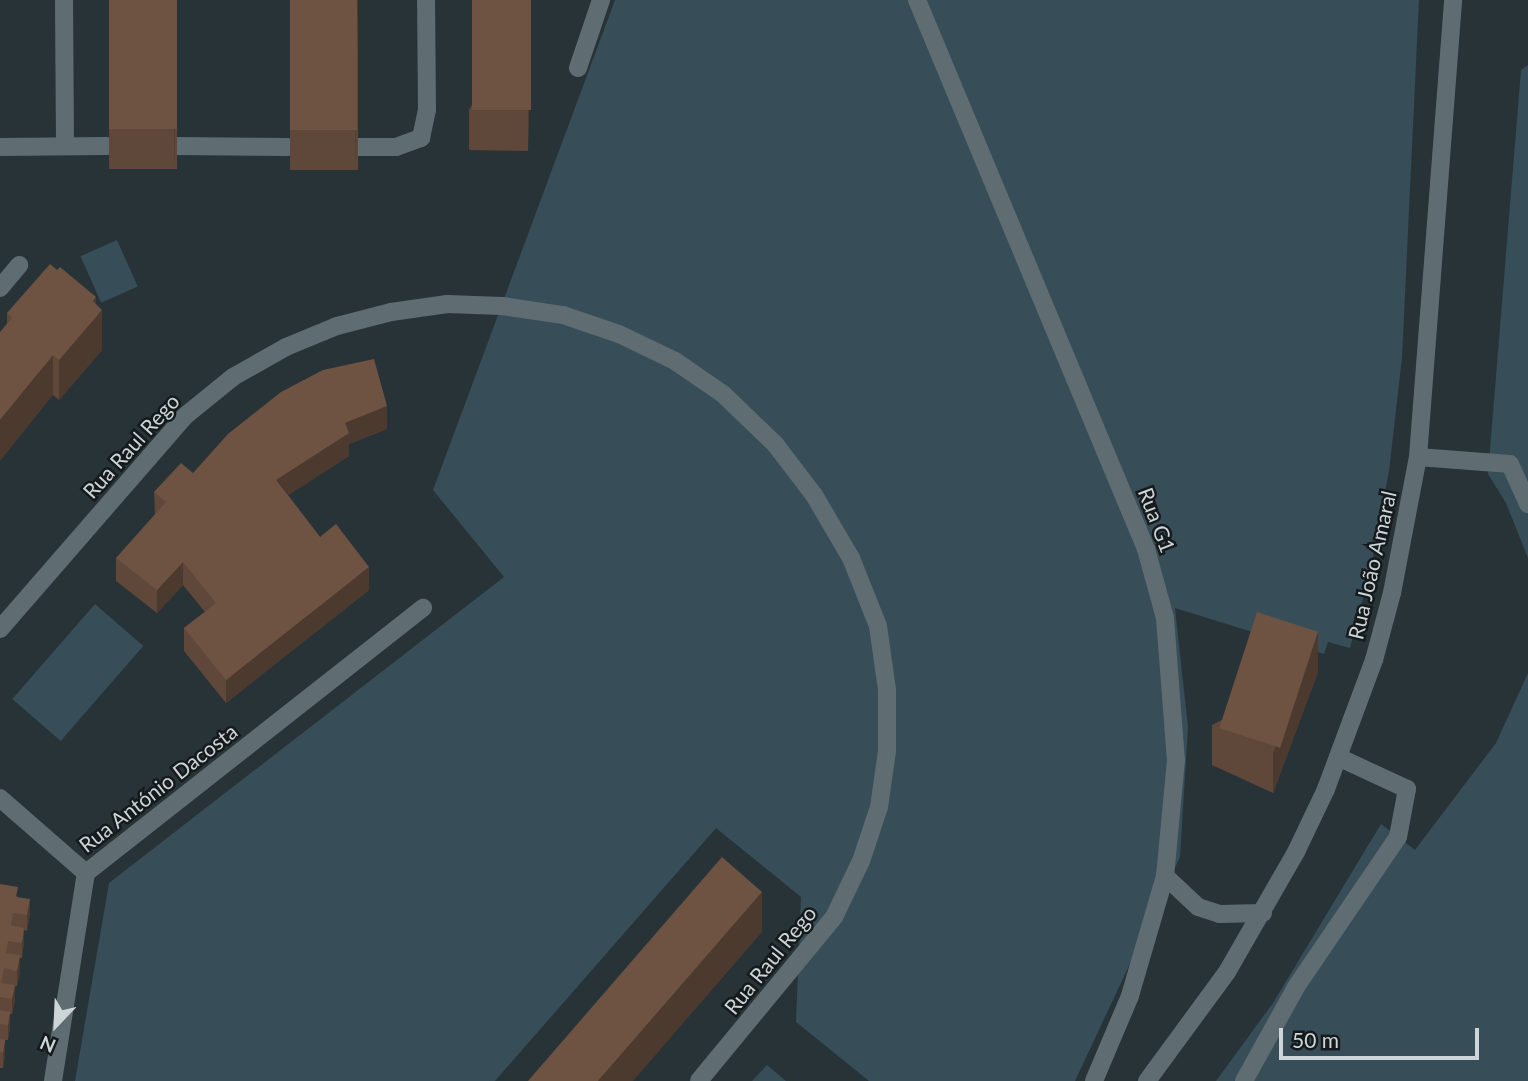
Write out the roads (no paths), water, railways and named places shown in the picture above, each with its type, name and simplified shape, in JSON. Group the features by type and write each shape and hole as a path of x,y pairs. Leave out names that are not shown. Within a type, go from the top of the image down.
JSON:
{"street":[{"path":"64,0 65,146"},
{"path":"355,147 410,144 424,131 426,0"},
{"path":"578,68 601,0"},
{"name":"Rua G1","path":"917,0 1146,550 1165,618 1176,760 1165,876 1130,996 1094,1081"},
{"name":"Rua João Amaral","path":"1147,1081 1188,1029 1263,913 1338,757 1392,593 1418,457 1452,0"},
{"path":"0,147 107,146"},
{"path":"174,146 288,147"},
{"path":"0,288 19,265"},
{"name":"Rua Raul Rego","path":"0,629 185,416 233,377 286,346 337,326 391,312 447,304 502,306 563,315 619,334 675,361 723,394 775,444 814,495 851,558 878,626 887,690 887,751 881,796 861,861 834,917 699,1081"},
{"path":"1418,457 1510,464 1528,504"},
{"name":"Rua António Dacosta","path":"53,1081 86,873 424,608"},
{"path":"1244,1081 1296,987 1398,837 1407,789 1338,757"},
{"path":"0,798 86,873"},
{"path":"1165,876 1198,907 1219,914 1263,913"}]}
